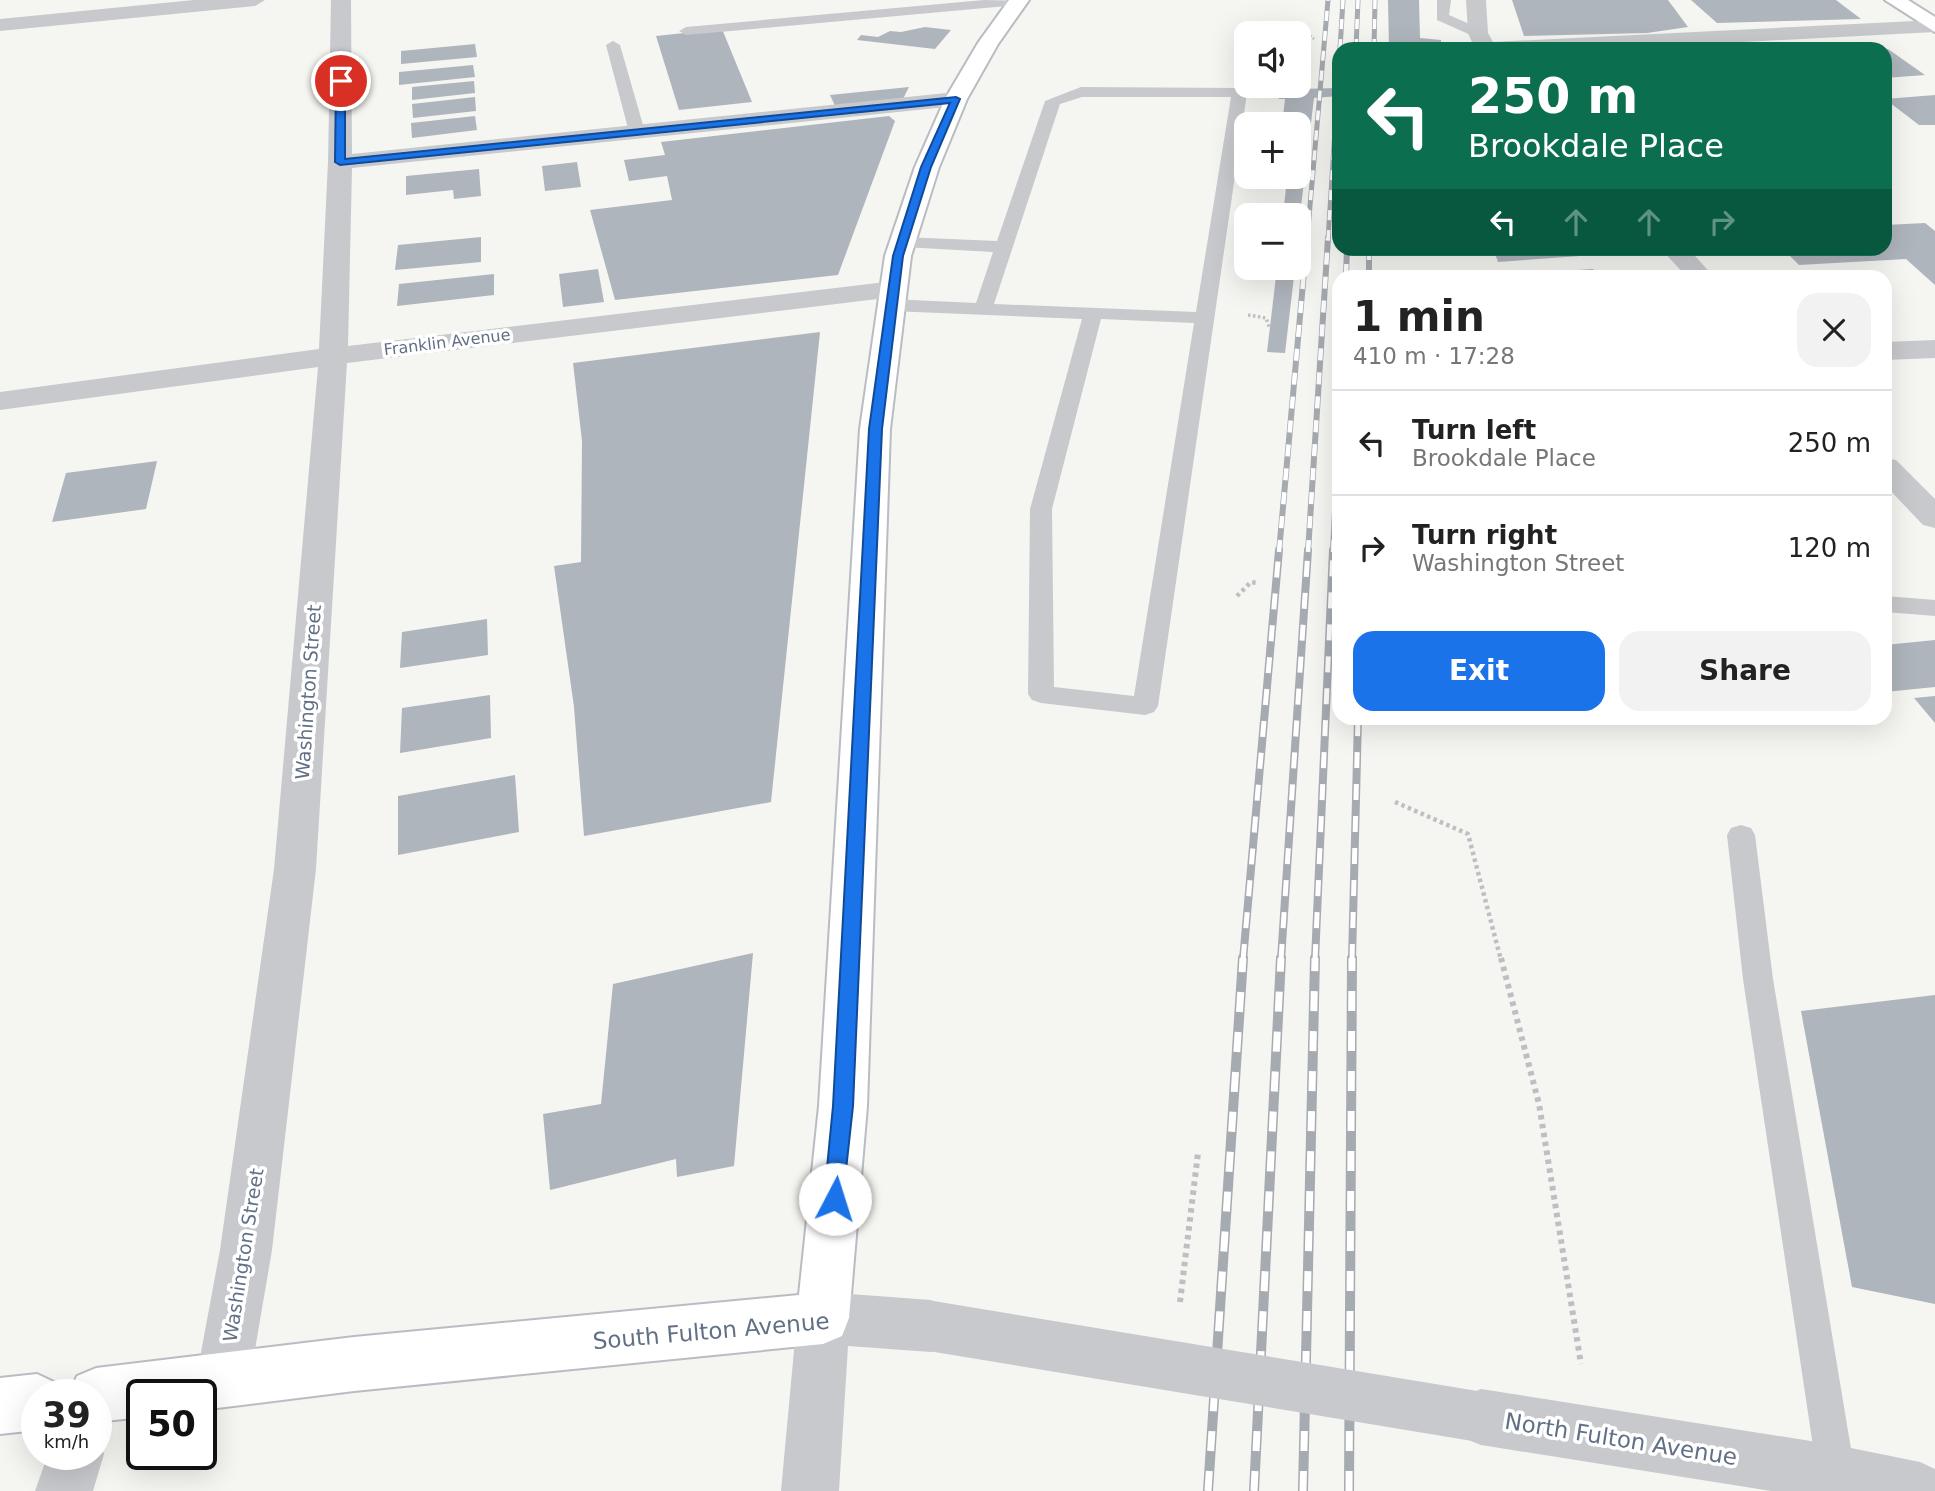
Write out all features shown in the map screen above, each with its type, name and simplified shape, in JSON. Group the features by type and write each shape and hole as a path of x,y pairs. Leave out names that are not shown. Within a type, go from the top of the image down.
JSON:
{"main road":[{"path":"823,1318 843,1106 875,429 892,297 903,242 926,167 956,99 1019,0"},
{"path":"1895,0 1935,26"},
{"name":"South Fulton Avenue","path":"112,1393 223,1379 823,1318"},
{"path":"0,1406 21,1404"}],"street":[{"path":"0,25 255,0"},
{"name":"Washington Street","path":"223,1379 246,1250 295,869 333,356 340,162 341,0"},
{"path":"1476,0 1484,42"},
{"path":"1534,42 1935,26"},
{"path":"340,162 956,99"},
{"path":"1681,256 1694,270"},
{"name":"Franklin Avenue","path":"0,401 333,356 892,297"},
{"path":"1892,351 1935,349"},
{"path":"1892,474 1935,518"},
{"path":"810,1491 823,1318"},
{"name":"South Fulton Avenue","path":"823,1318 931,1326 1322,1391"},
{"name":"North Fulton Avenue","path":"1322,1391 1836,1473 1920,1491"},
{"path":"64,1491 71,1470"}],"lane":[{"path":"686,31 1019,0"},
{"path":"1444,0 1443,17 1481,42"},
{"path":"612,45 637,132"},
{"path":"983,309 1053,101 1081,92 1238,93 1145,706 1041,694 1041,509 1093,313"},
{"path":"903,242 1005,247"},
{"path":"892,297 983,309 1203,318"},
{"path":"1892,605 1935,608"},
{"path":"1741,835 1758,979 1836,1473"}],"path":[{"path":"1311,36 1314,39"},
{"path":"1248,315 1266,318 1270,329"},
{"path":"1237,596 1251,582 1258,583"},
{"path":"1395,802 1468,834 1539,1104 1581,1364"},
{"path":"1180,1303 1198,1153"}],"building":[{"path":"1388,0 1419,0 1420,38 1441,40 1441,42 1389,42"},
{"path":"1512,0 1668,0 1688,27 1647,33 1524,36"},
{"path":"1691,0 1836,0 1861,19 1717,23"},
{"path":"925,27 951,30 935,49 857,40 861,35 878,37 890,31 901,32"},
{"path":"722,29 752,102 679,110 656,36"},
{"path":"475,44 477,57 401,64 401,51"},
{"path":"1892,52 1925,75 1892,77"},
{"path":"473,65 475,77 399,85 399,72"},
{"path":"474,81 475,93 412,100 412,87"},
{"path":"909,87 902,101 836,108 830,95"},
{"path":"1332,88 1332,97 1314,98 1311,123 1311,112 1283,112 1285,99 1279,99 1311,98 1311,89"},
{"path":"1935,95 1935,125 1919,125 1892,104 1892,98"},
{"path":"475,97 476,111 413,118 412,104"},
{"path":"475,116 477,130 412,138 411,123"},
{"path":"889,116 895,121 838,275 615,300 590,210 672,200 667,176 629,181 624,160 665,155 661,142"},
{"path":"577,162 581,187 545,191 542,166"},
{"path":"479,169 481,196 454,199 453,190 406,195 406,176"},
{"path":"1286,189 1303,189 1301,203 1284,203"},
{"path":"1925,223 1935,231 1935,285 1906,259 1799,265 1790,256 1892,256 1892,225"},
{"path":"481,237 481,262 395,270 398,245"},
{"path":"1496,256 1580,256 1498,262"},
{"path":"598,269 604,302 563,307 559,274"},
{"path":"494,274 494,295 397,306 399,284"},
{"path":"1276,280 1294,280 1285,353 1267,352"},
{"path":"820,332 771,802 584,836 574,707 554,566 581,562 582,441 573,363"},
{"path":"157,461 146,509 52,522 66,473"},
{"path":"487,619 488,655 400,668 402,632"},
{"path":"1935,640 1935,687 1892,691 1892,644"},
{"path":"490,695 491,738 400,753 402,708"},
{"path":"1935,696 1935,723 1914,698"},
{"path":"515,775 519,832 398,855 398,796"},
{"path":"753,953 734,1166 677,1177 676,1159 550,1190 543,1114 601,1104 613,984"},
{"path":"1935,995 1935,1304 1852,1287 1801,1011"}],"railway":[{"path":"1310,203 1328,0"},
{"path":"1340,42 1343,0"},
{"path":"1356,42 1358,0"},
{"path":"1374,42 1375,0"},
{"path":"1328,240 1332,177"},
{"path":"1308,552 1328,238"},
{"path":"1346,270 1347,256"},
{"path":"1369,256 1369,270"},
{"path":"1279,552 1303,280"},
{"path":"1243,960 1279,550"},
{"path":"1281,960 1308,550"},
{"path":"1315,960 1332,573"},
{"path":"1352,960 1358,725"},
{"path":"1208,1491 1243,958"},
{"path":"1254,1491 1281,958"},
{"path":"1303,1491 1315,958"},
{"path":"1349,1491 1352,958"}],"route":[{"path":"341,81 340,162 956,99 926,167 898,256 875,429 843,1106 835,1199"}]}
